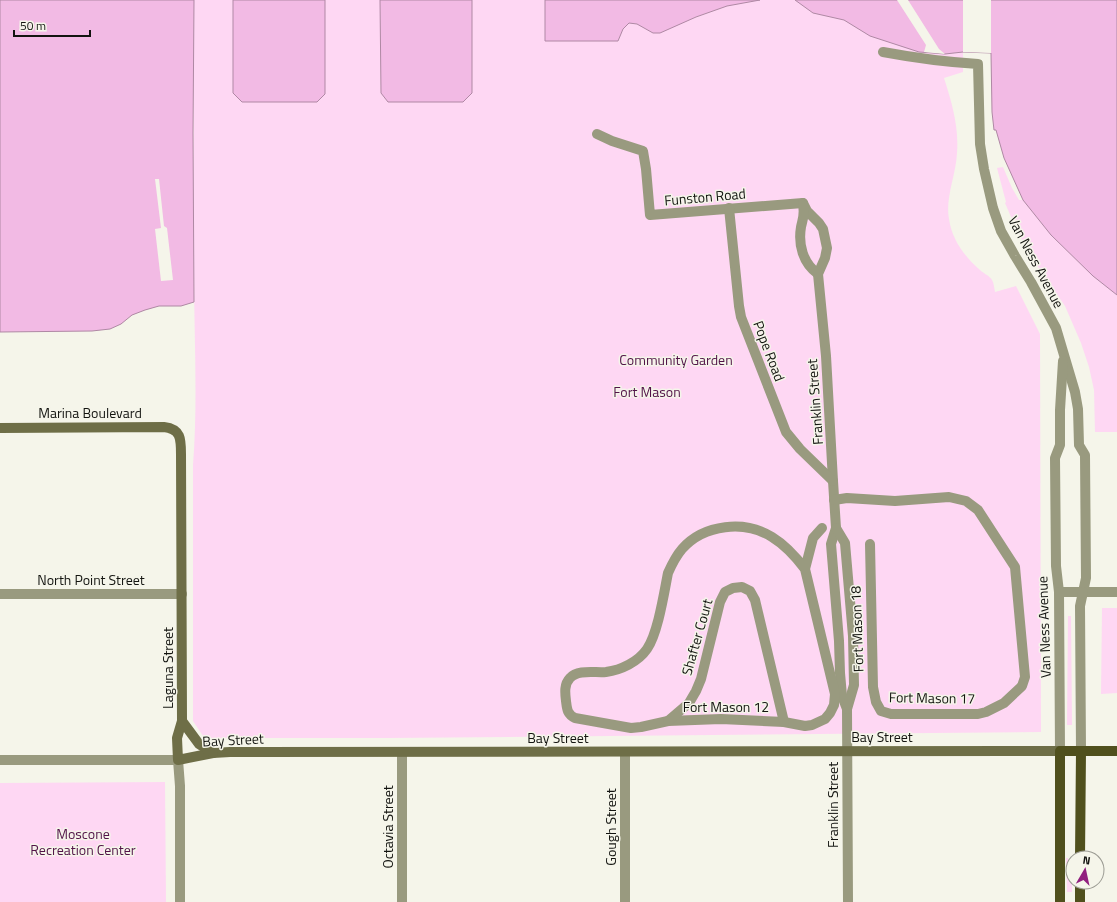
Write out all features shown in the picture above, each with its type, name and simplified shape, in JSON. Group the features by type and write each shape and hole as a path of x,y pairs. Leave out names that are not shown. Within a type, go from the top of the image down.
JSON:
{"main road":[{"name":"Marina Boulevard","path":"0,428 164,427 171,428 178,434"},
{"name":"Laguna Street","path":"178,434 181,443 182,594 182,721 177,738 178,760"},
{"path":"182,721 199,744 213,752"},
{"name":"Van Ness Avenue","path":"1060,751 1060,902"},
{"name":"Van Ness Avenue","path":"1080,850 1081,751"},
{"name":"Bay Street","path":"178,760 213,752 1117,751"},
{"path":"1080,890 1080,902"}],"street":[{"name":"Van Ness Avenue","path":"883,52 927,60 978,64 980,144 993,208 1001,231 1031,281 1056,328 1064,353 1078,409 1079,445 1085,455 1086,578 1080,606 1081,751"},
{"name":"Funston Road","path":"597,134 612,141 643,151 650,216 729,208 803,203"},
{"name":"Franklin Street","path":"803,203 807,211 823,229 826,238 825,258 818,274 826,356 834,481 836,528 832,544 839,641 840,680 842,696 847,709"},
{"path":"803,203 804,218 800,231 803,256 812,270 818,274"},
{"name":"Pope Road","path":"729,208 738,306 767,386 786,432 800,449 834,481"},
{"name":"Van Ness Avenue","path":"1060,751 1059,592 1056,566 1055,458 1060,445 1060,410 1064,353"},
{"path":"1060,445 1079,445"},
{"name":"Fort Mason 17","path":"834,500 847,498 895,501 949,497 966,501 978,510 1015,567 1025,677 1022,686 1004,703 986,712 978,714 891,714 881,711"},
{"name":"Fort Mason 12","path":"728,527 746,527 772,537 792,554 805,569 835,694 834,705 830,713 819,723 804,726 784,722 721,719 668,721 631,728 575,718 569,715 567,710 565,689 567,683 574,674 606,672 622,668 636,660 647,649 654,636 668,573 672,563 682,549 695,538 718,529 728,527"},
{"path":"805,569 813,538 822,528"},
{"name":"Franklin Street","path":"836,528 845,543 853,636 854,685 847,709 848,902"},
{"name":"Fort Mason 18","path":"870,544 873,687 876,702 881,711"},
{"name":"Shafter Court","path":"668,721 689,703 696,691 720,602 725,592 733,588 742,587 750,591 755,600 784,722"},
{"path":"1059,592 1117,592"},
{"name":"North Point Street","path":"0,594 182,594"},
{"name":"Octavia Street","path":"402,752 402,902"},
{"name":"Gough Street","path":"625,752 625,902"},
{"name":"Bay Street","path":"0,760 178,760"},
{"name":"Laguna Street","path":"178,760 180,786 180,902"}],"green space":[{"name":"Fort Mason","path":"194,0 233,0 233,93 325,94 325,0 380,0 381,93 472,93 472,0 545,0 545,41 618,41 623,29 629,23 637,24 653,33 727,6 760,0 795,0 813,13 844,20 870,36 945,54 963,52 963,72 944,78 952,106 957,134 956,161 948,203 951,227 956,241 964,254 974,265 991,279 995,292 1016,286 1040,334 1041,732 389,738 209,738 203,736 193,721 193,465 196,393 194,297"},
{"path":"1003,167 1019,200 1023,200 1051,235 1093,276 1117,295 1117,432 1095,432 1094,390 1089,367 1081,343 1065,306 1038,267 1018,233 1005,203 997,168"},
{"path":"1102,608 1117,608 1117,693 1101,694"},
{"path":"1068,616 1071,616 1072,725 1067,725"},
{"name":"Moscone Recreation Center","path":"165,782 166,902 0,902 0,783"},
{"path":"1067,890 1072,890 1072,892 1067,892"}],"shaded area":[{"path":"0,0 194,0 194,302 181,306 159,306 145,310 132,315 121,324 110,329 92,331 0,332"},
{"path":"233,0 325,0 325,94 317,102 242,102 233,93"},
{"path":"380,0 472,0 472,93 463,102 388,102 381,93"},
{"path":"545,0 760,0 727,6 696,17 660,33 653,33 637,24 629,23 623,29 618,41 545,41"},
{"path":"795,0 1117,0 1117,295 1093,276 1051,235 1023,200 1004,158 996,130 994,130 992,112 991,53 963,52 945,54 919,52 870,36 844,20 813,13"}],"pier":[{"path":"897,0 908,0 939,49 945,54 924,52 926,45"},
{"path":"963,0 991,0 991,53 963,52"},
{"path":"155,179 159,179 164,226 167,228 173,280 161,281 155,229 161,228"}],"park label":[{"name":"Community Garden","path":"676,360"}]}
